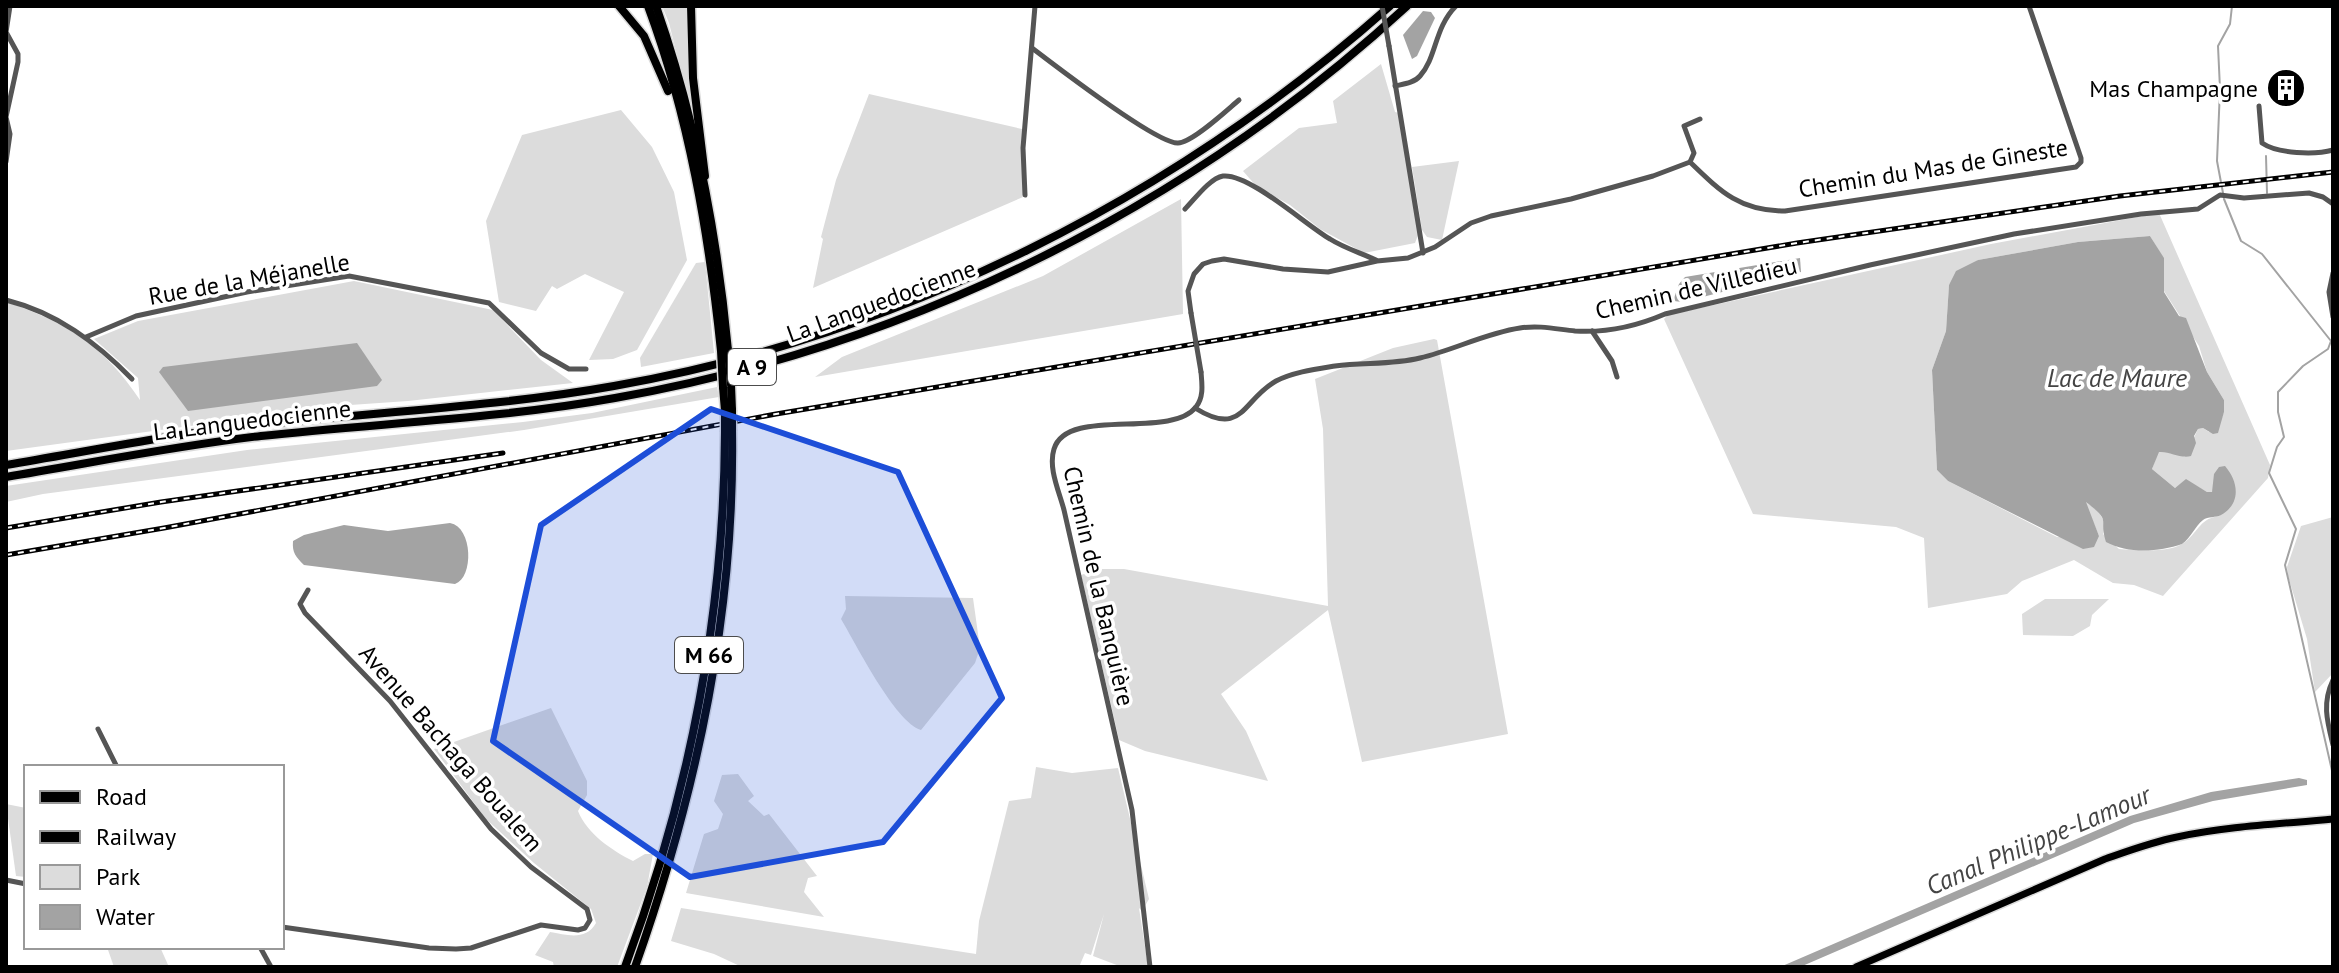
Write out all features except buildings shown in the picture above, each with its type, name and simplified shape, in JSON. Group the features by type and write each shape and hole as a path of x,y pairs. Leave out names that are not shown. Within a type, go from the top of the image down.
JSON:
{"highway":[{"path":"619,6 644,36 670,98 677,105"},
{"name":"M 66","path":"648,6 677,105 706,238 725,350"},
{"name":"M 66","path":"635,967 680,822 713,676 728,570 729,432 718,254 683,90 656,6"},
{"path":"691,6 692,62 706,167 704,184"},
{"name":"La Languedocienne","path":"6,465 227,428 577,393 704,367 825,333 983,272 1133,194 1254,115 1324,62 1390,6"},
{"name":"La Languedocienne","path":"6,477 236,439 578,404 714,377 840,340 986,284 1148,199 1228,148 1290,103 1407,6"},
{"name":"M 66","path":"625,967 673,819 705,676 720,570 729,432"}],"main road":[{"path":"1856,967 2139,847 2217,830 2333,819"}],"street":[{"path":"6,162 10,134 6,117 18,62 18,54 6,32 10,6"},
{"path":"1025,195 1023,148 1035,6"},
{"path":"1382,6 1423,253"},
{"path":"1395,86 1419,77 1444,18 1456,6"},
{"name":"Chemin du Mas de Gineste","path":"1690,162 1738,202 1766,211 1785,211 2076,167 2081,158 2029,6"},
{"path":"1032,48 1125,116 1174,143 1187,140 1239,100"},
{"path":"2259,106 2262,143 2269,147 2300,151 2333,150"},
{"path":"1195,408 1201,396 1201,372 1188,291 1194,274 1203,264 1224,259 1318,272 1408,258 1438,245 1471,223 1491,216 1571,199 1690,162 1694,153 1684,126 1700,119"},
{"path":"1185,209 1217,178 1225,176 1278,201 1329,239 1377,261"},
{"name":"Chemin de Villedieu","path":"1195,408 1220,420 1235,418 1275,382 1316,369 1408,360 1518,328 1540,326 1592,331 1635,325 1665,314 2014,234 2141,214 2198,209 2223,195 2244,198 2309,193 2333,204"},
{"path":"1421,237 1438,245"},
{"path":"2333,273 2329,292 2333,317"},
{"name":"Rue de la Méjanelle","path":"86,337 136,316 247,292 349,276 489,303 541,353 569,369 586,369"},
{"path":"6,300 39,310 86,337 132,379"},
{"path":"1592,331 1612,361 1617,377"},
{"name":"Chemin de la Banquière","path":"1150,967 1132,810 1052,468 1053,452 1059,440 1076,430 1169,420 1186,415 1195,408"},
{"name":"Avenue Bachaga Boualem","path":"284,927 456,949 471,948 541,925 578,930 585,928 590,920 587,909 531,867 491,829 390,701 305,613 300,604 308,590"},
{"path":"2333,680 2325,709 2333,745"},
{"path":"98,729 116,765"},
{"path":"261,949 271,967"}],"highlighted area":[{"path":"711,409 898,472 1002,698 883,842 690,877 493,741 541,525"}],"green space":[{"path":"662,6 689,6 698,138 669,23"},
{"path":"1381,64 1395,112 1399,113 1420,230 1415,243 1364,253 1320,229 1290,205 1257,187 1243,171 1299,128 1337,123 1333,101"},
{"path":"869,94 1022,129 1023,197 813,288 821,237 836,180"},
{"path":"621,110 652,147 674,192 687,260 637,350 613,359 589,360 624,292 585,274 557,289 552,286 536,311 499,302 486,221 522,135"},
{"path":"1459,161 1442,240 1427,237 1422,230 1412,167"},
{"path":"1181,199 1183,314 815,377 842,357 1043,276"},
{"path":"2159,213 2270,465 2268,478 2163,596 2134,585 2113,583 2074,560 2022,581 2007,594 1928,608 1924,538 1896,527 1753,514 1664,319 1668,315 1991,244","holes":["2150,236 2164,259 2164,291 2199,346 2207,372 2224,400 2224,412 2209,432 2198,429 2185,457 2169,451 2158,452 2152,469 2175,488 2186,480 2207,492 2212,492 2214,488 2220,516 2204,522 2178,546 2153,550 2119,549 2103,534 2104,523 2100,515 2084,500 2099,536 2057,537 1948,481 1937,470 1932,370 1946,331 1949,285 1978,260 2078,242"]},
{"path":"705,262 714,353 641,367 640,358 696,263"},
{"path":"354,281 493,310 541,360 573,383 336,406 6,451 6,302 48,318 83,339 113,365 140,400 138,378 94,339 138,321"},
{"path":"1437,340 1508,734 1362,762 1328,610 1221,694 1246,731 1268,781 1145,751 1119,740 1081,575 1098,569 1124,569 1328,606 1323,429 1315,379 1393,348"},
{"path":"717,387 719,397 524,430 43,494 6,502 6,486 247,450 592,413"},
{"path":"2333,517 2333,673 2315,692 2307,639 2287,567 2301,526"},
{"path":"845,596 973,598 980,648 975,663 921,730 911,724 888,698 856,646 841,619 846,609"},
{"path":"2045,599 2109,599 2092,615 2090,626 2073,636 2023,635 2022,614"},
{"path":"551,708 587,781 587,795 578,811 582,819 601,841 633,861 645,854 653,854 647,887 617,967 554,967 553,962 535,955 550,932 582,935 592,929 596,923 591,909 486,819 434,749"},
{"path":"1036,767 1072,773 1118,768 1149,899 1142,911 1139,908 1148,966 1122,967 1093,956 1104,914 1091,955 1085,953 1079,967 742,967 714,954 671,941 681,908 976,954 979,921 1009,801 1031,798"},
{"path":"738,774 754,796 748,801 764,816 769,814 817,876 808,878 804,892 824,917 686,893 704,834 718,829 723,814 714,801 722,775"},
{"path":"6,804 24,808 24,877 16,876"},
{"path":"108,949 161,949 169,967 114,967"}],"water":[{"path":"1423,11 1431,12 1435,18 1417,56 1412,59 1403,35"},
{"name":"Lac de Maure","path":"2150,236 2164,258 2164,292 2179,316 2186,318 2207,372 2224,400 2218,433 2198,429 2191,456 2159,452 2152,469 2175,488 2186,479 2212,492 2214,474 2219,467 2225,466 2233,478 2235,498 2228,510 2203,520 2182,544 2144,550 2106,542 2102,517 2086,502 2099,536 2094,547 2083,549 1948,481 1937,470 1932,370 1946,331 1949,285 1956,271 1978,260 2078,242"},
{"path":"1800,258 1801,272 1683,302 1673,301 1685,277"},
{"path":"357,343 382,380 377,386 188,411 159,372 163,367"},
{"path":"450,523 463,533 468,553 465,572 455,584 304,565 293,549 293,541 304,535 344,525 388,531"},
{"path":"2299,778 2307,780 2307,785 2213,801 2134,823 1800,967 1780,967 2130,816 2211,792"}],"waterway":[{"path":"2223,193 2217,161 2218,46 2230,24 2232,6"},
{"path":"2266,156 2267,193"},
{"path":"2224,199 2241,241 2262,254 2331,341 2328,349 2303,366 2278,392 2278,412 2284,437 2277,447 2269,473 2296,529 2285,565 2333,775"}],"railway":[{"path":"6,555 776,414 1797,243 2120,196 2333,172"},
{"path":"6,528 161,502 503,453"}],"place":[{"name":"Mas Champagne","path":"2286,88"}],"water label":[{"name":"Canal Philippe-Lamour","path":"2038,840"}]}
